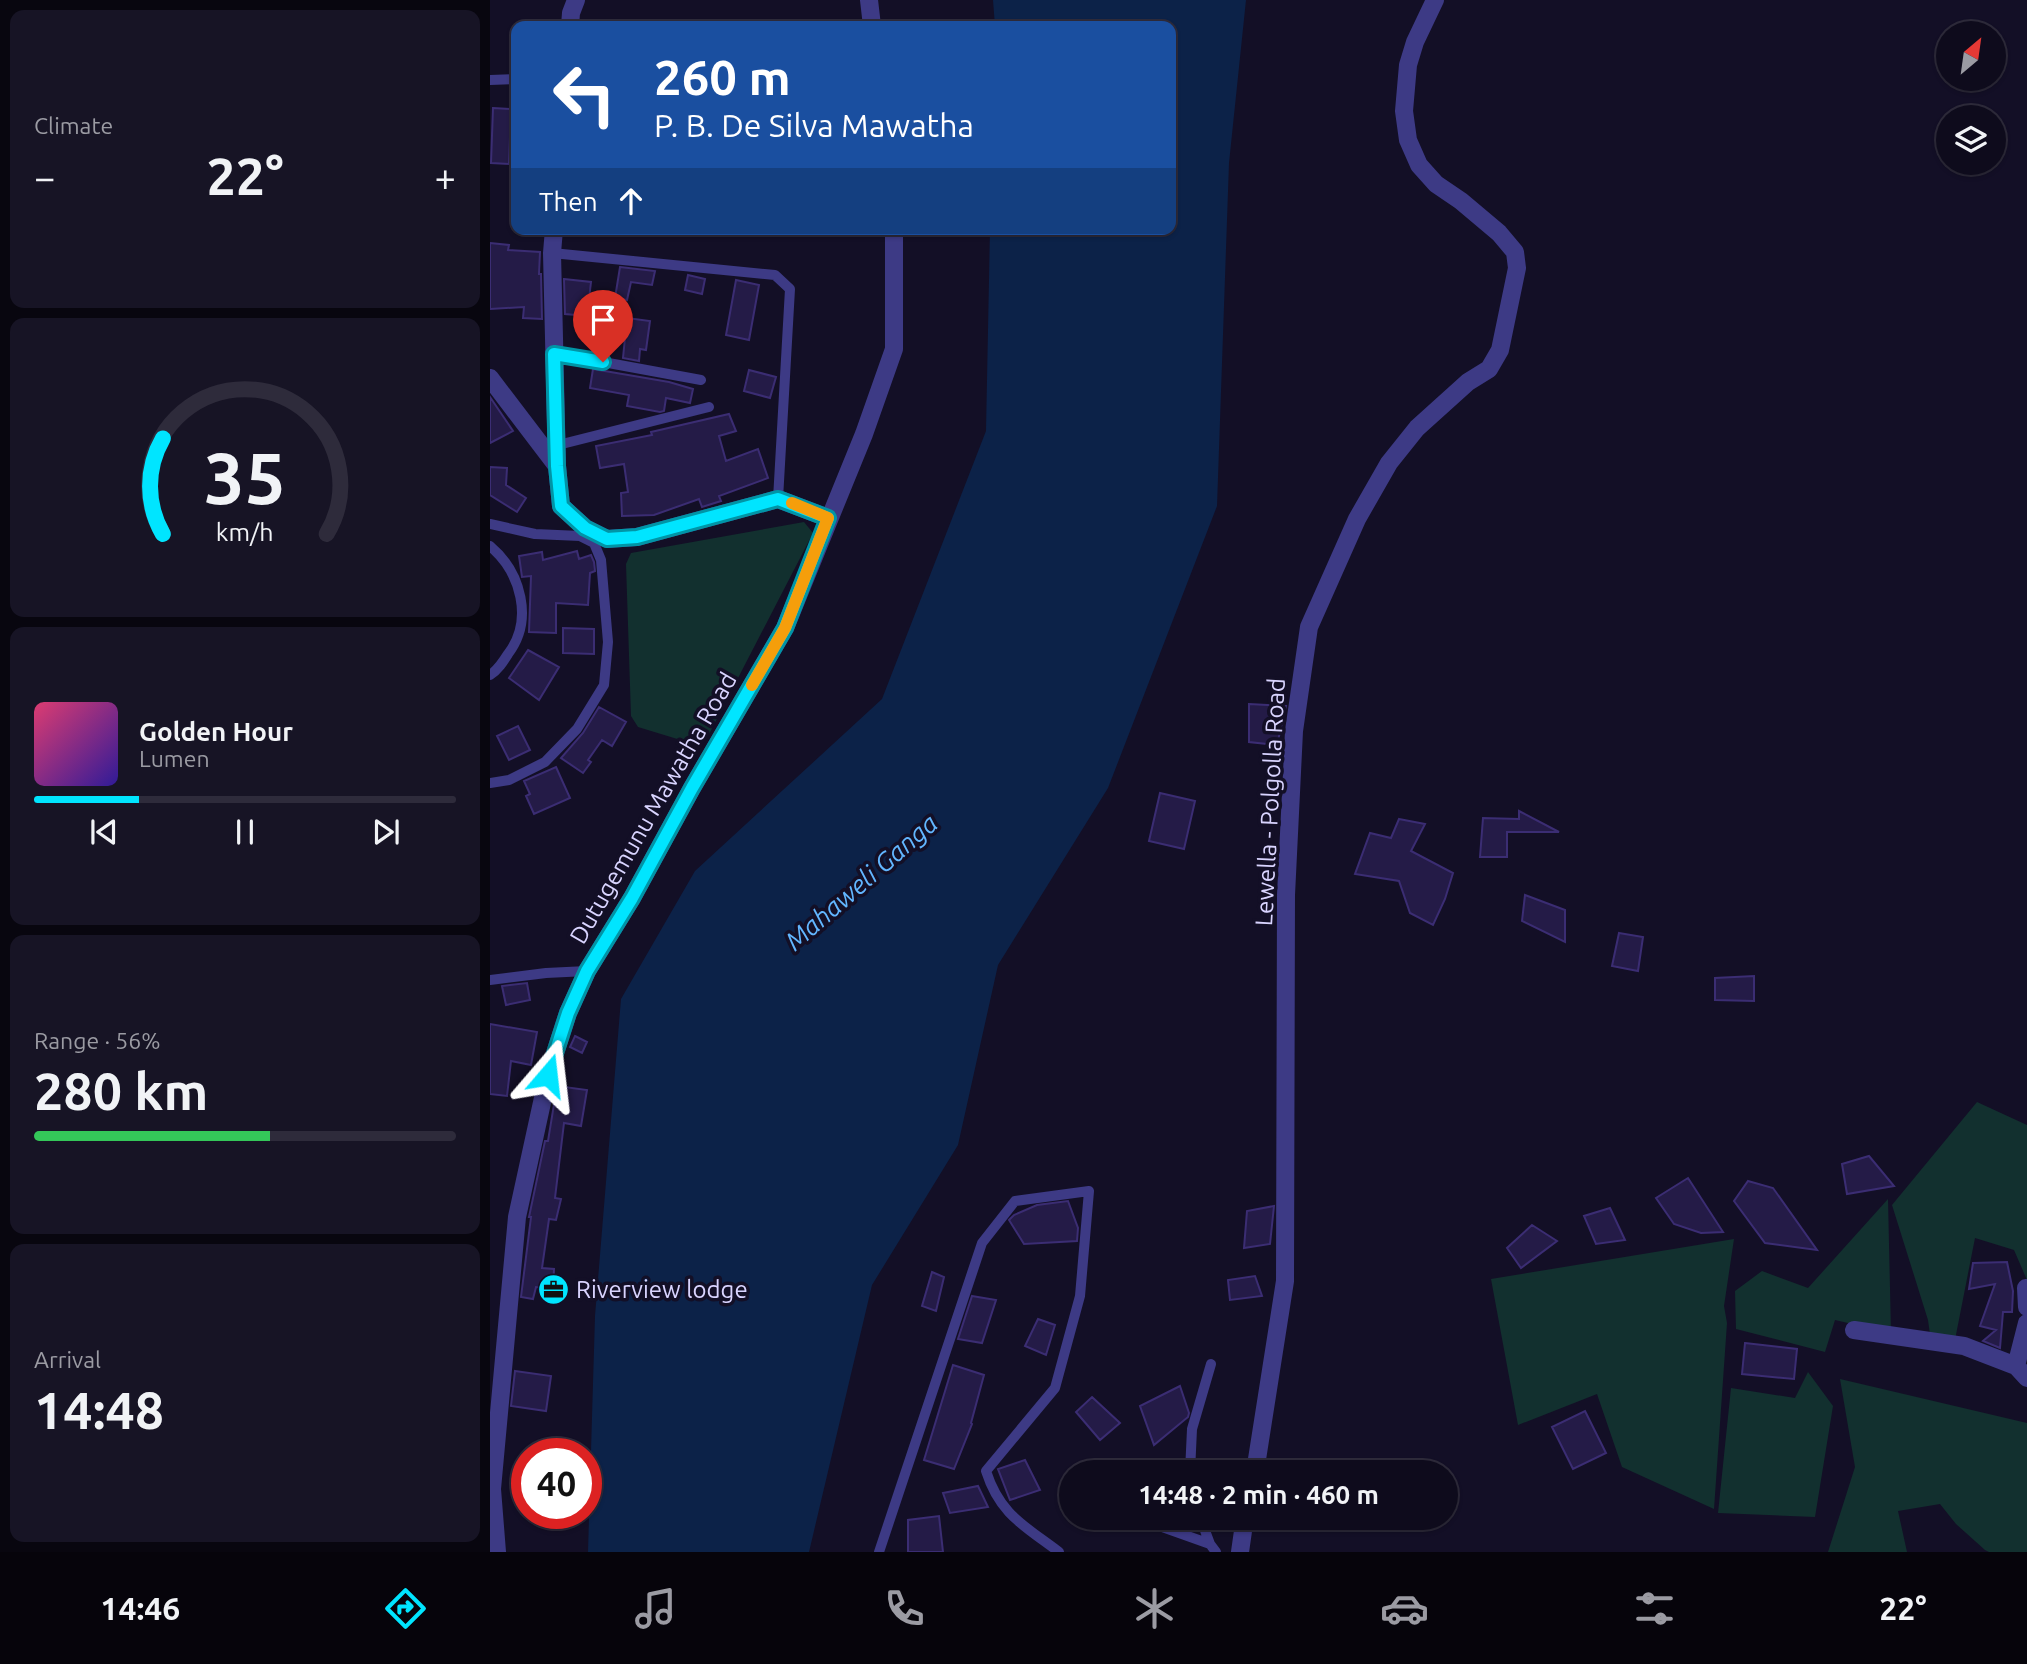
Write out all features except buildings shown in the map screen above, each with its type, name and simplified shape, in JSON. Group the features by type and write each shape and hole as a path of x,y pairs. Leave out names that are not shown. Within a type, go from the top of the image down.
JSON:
{"street":[{"path":"570,21 576,0"},
{"path":"869,0 871,21"},
{"name":"Lewella - Polgolla Road","path":"1257,1460 1285,1281 1286,895 1294,731 1309,627 1357,519 1389,463 1416,428 1468,382 1489,369 1500,350 1517,268 1514,252 1499,233 1436,184 1419,165 1408,140 1404,111 1408,65 1415,42 1435,0"},
{"path":"554,235 557,466 561,506 600,541 637,537 778,499 828,518"},
{"name":"Dutugemunu Mawatha Road","path":"497,1552 491,1489 517,1217 548,1075 568,1013 587,971 632,898 785,628 864,435 894,349 894,235"},
{"path":"490,378 557,466"},
{"path":"2026,1288 2027,1307"},
{"path":"1854,1330 1964,1346 2022,1372 2027,1323"},
{"path":"1240,1552 1243,1530"}],"lane":[{"path":"490,80 511,79"},
{"path":"552,253 775,275 790,289 778,499"},
{"path":"554,354 701,380"},
{"path":"558,445 709,407"},
{"path":"490,524 535,534 580,536 600,541 608,642 604,685 577,729 545,762 509,780 490,783"},
{"path":"490,546 515,575 521,592 522,627 516,644 490,675"},
{"path":"490,979 546,972 587,971"},
{"path":"879,1552 982,1243 1015,1200 1089,1191 1080,1296 1055,1388 986,1471 992,1489 1007,1512 1059,1552"},
{"path":"1191,1460 1192,1429 1212,1364"},
{"path":"1167,1530 1213,1548"},
{"path":"1205,1530 1213,1548"}],"green space":[{"path":"804,522 813,533 707,738 697,745 638,727 631,716 626,564 631,553"},
{"path":"1977,1102 2027,1125 2027,1280 2014,1250 1975,1238 1953,1350 1932,1349 1928,1320 1892,1205"},
{"path":"1888,1199 1891,1333 1835,1320 1825,1352 1736,1329 1735,1291 1762,1271 1808,1288"},
{"path":"1734,1239 1724,1306 1727,1323 1714,1509 1622,1467 1597,1394 1518,1425 1491,1279"},
{"path":"1808,1372 1833,1406 1815,1517 1718,1513 1731,1388 1795,1398"},
{"path":"1840,1379 2027,1423 2027,1552 1985,1550 1956,1524 1940,1504 1898,1511 1907,1552 1828,1552 1855,1467"}],"water":[{"name":"Mahaweli Ganga","path":"993,0 1246,0 1229,163 1217,506 1108,788 998,965 958,1145 872,1285 809,1552 588,1552 589,1529 602,1529 602,1438 591,1438 595,1316 621,999 695,871 882,699 986,431 990,235 1176,235 1176,21 995,21"}],"slow traffic":[{"path":"752,685 785,628 828,518 792,503"}],"place":[{"name":"Riverview lodge","path":"553,1289"}],"route":[{"path":"548,1075 568,1013 587,971 632,898 785,628 828,518 778,499 637,537 607,539 585,528 561,506 557,466 554,354 603,362"}]}
